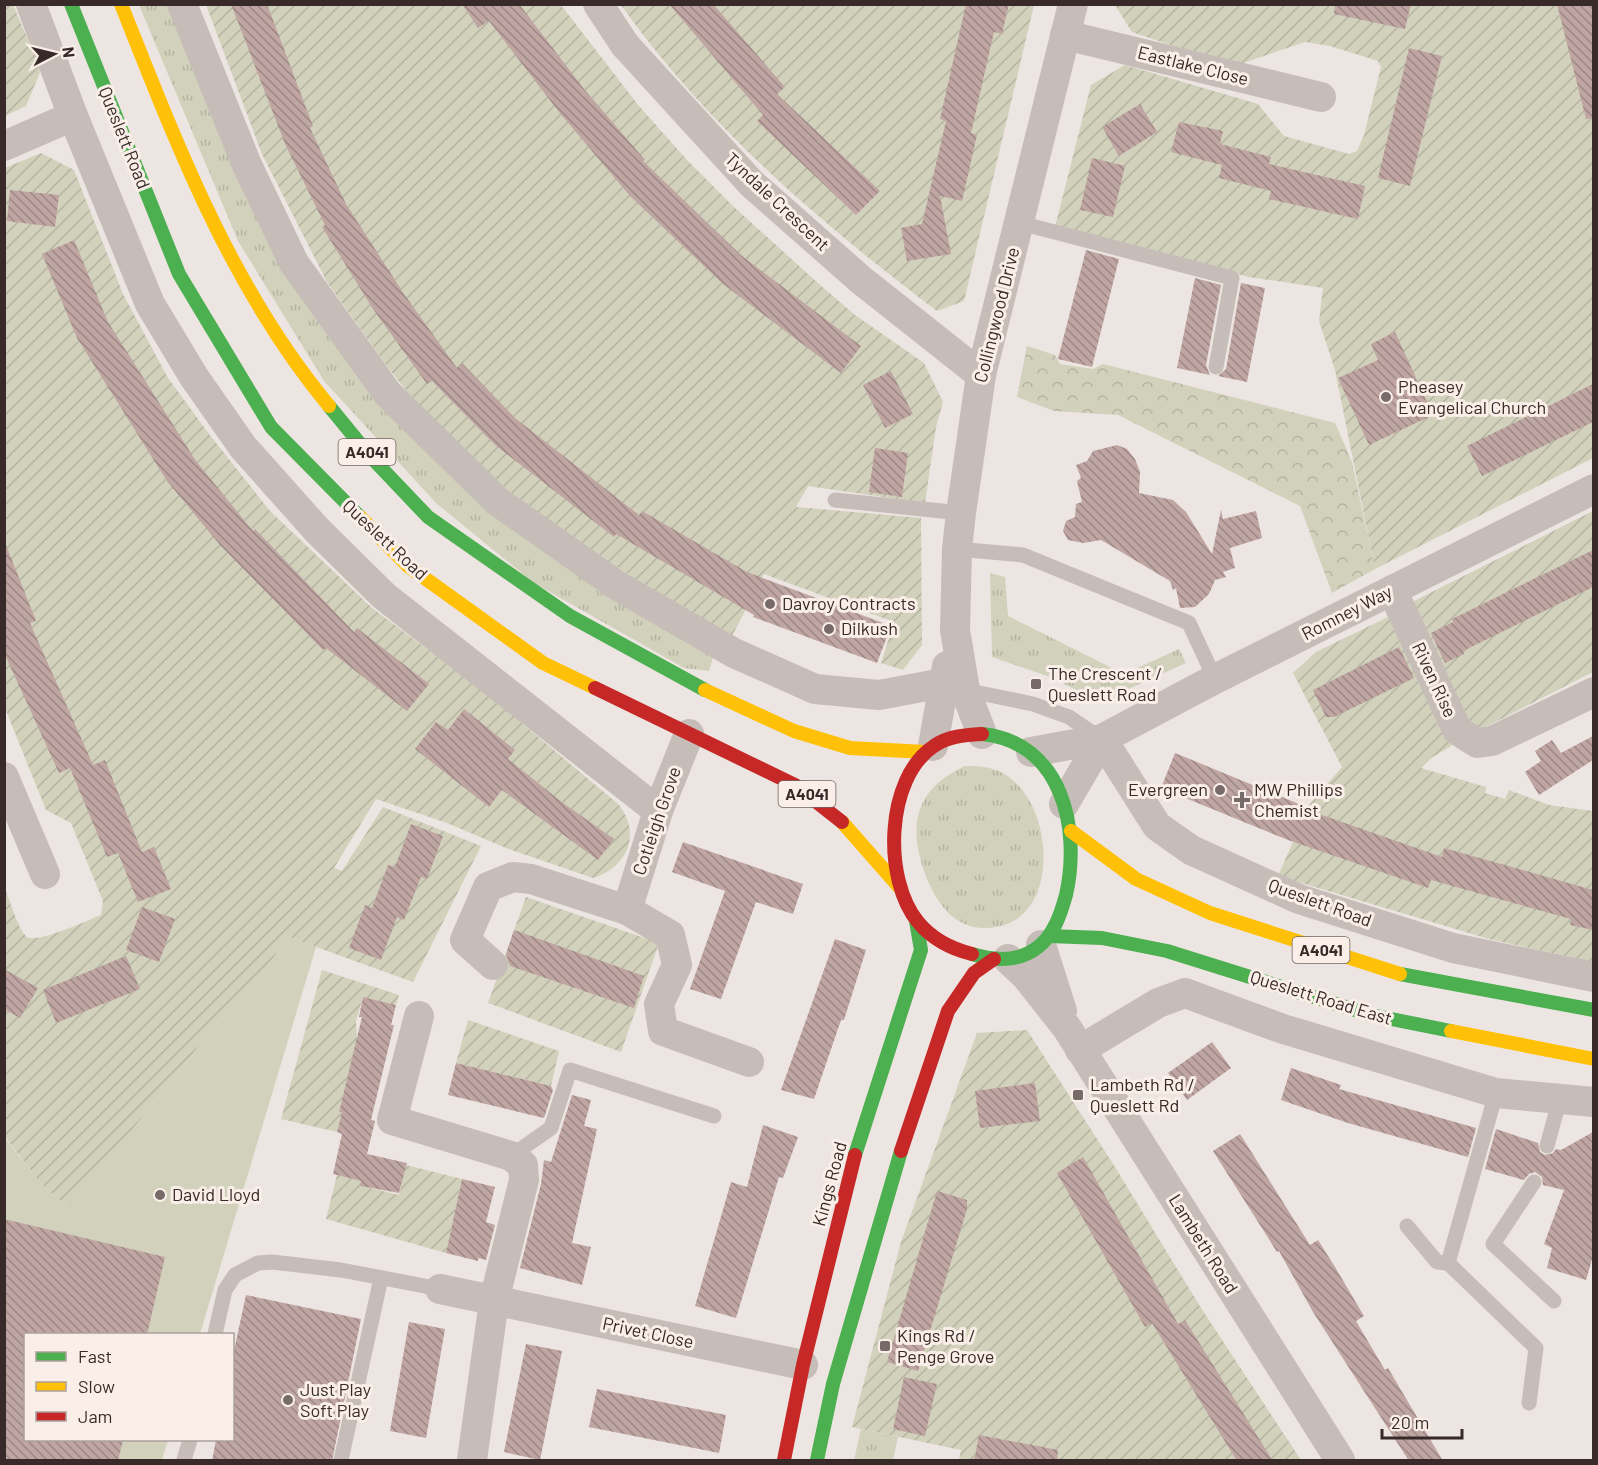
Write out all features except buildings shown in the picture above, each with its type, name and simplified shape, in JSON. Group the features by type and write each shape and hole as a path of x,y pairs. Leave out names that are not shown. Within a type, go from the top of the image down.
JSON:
{"main road":[{"name":"Queslett Road","path":"71,4 179,274 271,427 408,566 543,663 691,729 795,785 837,817 901,889"},
{"name":"A4041","path":"121,4 183,159 221,239 265,319 318,393 370,456 428,517 570,616 706,697 794,731 850,748 929,749"},
{"path":"817,1461 833,1384 886,1198 948,1011 974,973 1001,959 1028,953 1045,940 1066,900 1071,861 1068,817 1058,786 1031,752 1007,738 982,734 948,738 929,749 912,768 898,810 894,856 901,889 916,921 944,943 970,954 1001,959"},
{"name":"A4041","path":"1068,817 1136,879 1203,910 1387,972 1593,1010"},
{"name":"Kings Road","path":"784,1461 803,1365 852,1165 921,950 916,921"},
{"name":"Queslett Road East","path":"1045,940 1102,938 1167,951 1371,1015 1593,1059"}],"street":[{"path":"31,4 73,116 150,304 194,377 243,447 317,530 384,596 658,811"},
{"path":"182,4 247,165 294,263 388,394 497,501 618,586 734,653 815,689 879,695 954,686 982,734"},
{"name":"Tyndale Crescent","path":"598,4 625,45 752,184 861,280 981,375"},
{"name":"Collingwood Drive","path":"929,749 954,686 957,549 981,375 1073,4"},
{"name":"Eastlake Close","path":"1065,34 1321,97"},
{"path":"4,146 73,116"},
{"name":"Romney Way","path":"1031,752 1102,739 1215,679 1593,489"},
{"name":"Riven Rise","path":"1392,590 1456,730 1477,743 1492,741 1593,692"},
{"name":"Cotleigh Grove","path":"627,910 658,811 691,729"},
{"path":"1068,817 1102,739"},
{"name":"Queslett Road","path":"1102,739 1157,826 1191,850 1299,899 1453,948 1593,977"},
{"path":"4,777 45,874"},
{"path":"493,965 465,940 488,887 513,877 531,879 627,910 670,935 677,965 659,1004 663,1031 749,1062"},
{"name":"Lambeth Road","path":"1045,940 1073,1039"},
{"name":"Lambeth Road","path":"1001,959 1026,976 1073,1039 1340,1461"},
{"path":"1073,1039 1185,993 1283,1029 1496,1093 1593,1102"},
{"path":"419,1016 392,1120 511,1156 523,1165 524,1180 494,1301 472,1461"},
{"name":"Privet Close","path":"440,1288 803,1365"}],"lane":[{"path":"1020,223 1232,278 1216,367"},
{"path":"835,500 961,513"},
{"path":"957,549 1023,555 1189,623 1215,679"},
{"path":"954,686 1033,704 1069,717 1102,739"},
{"path":"511,1156 551,1128 570,1070 714,1116"},
{"path":"1448,1263 1496,1093"},
{"path":"1547,1146 1560,1098"},
{"path":"1534,1182 1493,1244 1554,1301"},
{"path":"1407,1226 1437,1262 1448,1263 1536,1348 1529,1403"},
{"path":"215,1333 225,1290 235,1275 252,1265 272,1262 440,1288"},
{"path":"341,1461 381,1278"},
{"path":"184,1461 190,1441"}],"green space":[{"path":"5,5 13,5 41,70 26,106 5,116"},
{"path":"139,5 173,5 383,403 714,654 709,671 684,668 534,583 436,503 324,381 238,241"},
{"path":"206,5 561,5 639,106 687,160 734,207 855,315 924,363 943,402 936,427 925,503 808,486 796,507 921,518 922,645 903,670 881,663 894,622 764,574 731,638 688,615 527,506 489,475 416,403 327,282 262,154"},
{"path":"621,5 1034,5 964,301 937,311 808,207 728,132 690,91"},
{"path":"1115,5 1593,5 1593,458 1375,569 1335,370 1319,321 1323,288 1249,277 1055,227 1091,85 1125,65 1258,104 1284,136 1349,154 1357,151 1364,135 1381,67 1378,61 1330,46 1305,42 1240,64 1191,52 1132,32"},
{"path":"41,153 74,170 123,294 168,378 270,511 372,608 486,693 618,804 629,826 630,837 628,848 615,866 593,878 376,799 334,868 342,871 383,807 481,846 413,982 288,937 260,977 209,1032 174,1079 68,1207 40,1183 5,1137 4,886 20,928 27,937 32,938 63,930 101,915 103,901 71,823 46,810 5,708 5,168"},
{"path":"1027,346 1055,355 1060,364 1093,369 1103,364 1335,423 1352,462 1375,569 1332,593 1300,506 1118,415 1054,411 1017,397"},
{"path":"1593,511 1593,672 1474,733 1412,602"},
{"path":"990,573 1005,577 1008,616 1124,674 1179,649 1186,663 1099,702 1053,678 992,657"},
{"path":"1390,616 1453,745 1431,758 1421,768 1486,787 1485,793 1505,799 1509,790 1549,805 1593,811 1593,962 1489,939 1278,876 1309,805 1342,767 1293,673 1316,652"},
{"path":"965,766 988,768 1009,777 1025,794 1036,816 1043,841 1043,867 1038,891 1026,911 1008,924 982,928 972,927 955,918 936,897 921,860 917,843 917,827 919,812 925,799 934,787"},
{"path":"526,897 659,943 621,1052 488,1003"},
{"name":"David Lloyd","path":"288,937 316,947 200,1333 24,1333 24,1441 168,1441 162,1460 5,1460 4,1137 40,1183 68,1207 174,1079 209,1032 260,977"},
{"path":"322,970 399,995 396,1005 363,997 356,1021 357,1041 339,1111 342,1112 337,1132 281,1119"},
{"path":"468,1020 559,1051 551,1086 456,1063"},
{"path":"1027,1030 1115,1167 1201,1308 1301,1460 959,1460 961,1450 852,1427 901,1242 977,1033"},
{"path":"406,1165 462,1179 446,1253 326,1219 337,1175 361,1181 361,1186 399,1195"},
{"path":"861,1429 898,1437 893,1460 854,1460"}],"traffic: fast":[{"path":"71,4 179,274 271,427 360,517"},
{"path":"329,406 370,456 428,517 570,616 705,690"},
{"path":"972,954 998,959 1015,958 1031,952 1044,942 1059,916 1066,895 1070,869 1067,817 1060,792 1048,771 1031,753 1009,740 982,734"},
{"path":"855,1155 921,950 916,921"},
{"path":"1049,936 1102,938 1167,951 1371,1015 1451,1031"},
{"path":"1400,974 1594,1010"},
{"path":"817,1460 833,1384 901,1151"}],"traffic: slow":[{"path":"121,4 163,110 209,214 263,313 294,361 329,406"},
{"path":"360,517 408,566 543,663 595,688"},
{"path":"705,690 794,731 850,748 925,752"},
{"path":"842,822 901,889"},
{"path":"1071,831 1136,879 1210,913 1400,974"},
{"path":"1451,1031 1594,1059"}],"traffic: jam":[{"path":"595,688 795,785 842,822"},
{"path":"972,954 943,942 918,922 907,904 899,881 894,830 898,805 906,781 918,761 934,746 945,740 982,734"},
{"path":"901,1151 948,1011 974,973 994,959"},
{"path":"784,1460 803,1365 855,1155"}],"place":[{"name":"Pheasey Evangelical Church","path":"1386,397"},
{"name":"Davroy Contracts","path":"770,604"},
{"name":"Dilkush","path":"829,629"},
{"name":"The Crescent / Queslett Road","path":"1036,684"},
{"name":"Evergreen","path":"1220,790"},
{"name":"MW Phillips Chemist","path":"1242,800"},
{"name":"Lambeth Rd / Queslett Rd","path":"1078,1095"},
{"name":"David Lloyd","path":"160,1195"},
{"name":"Kings Rd / Penge Grove","path":"885,1346"},
{"name":"Just Play Soft Play","path":"288,1400"}]}
